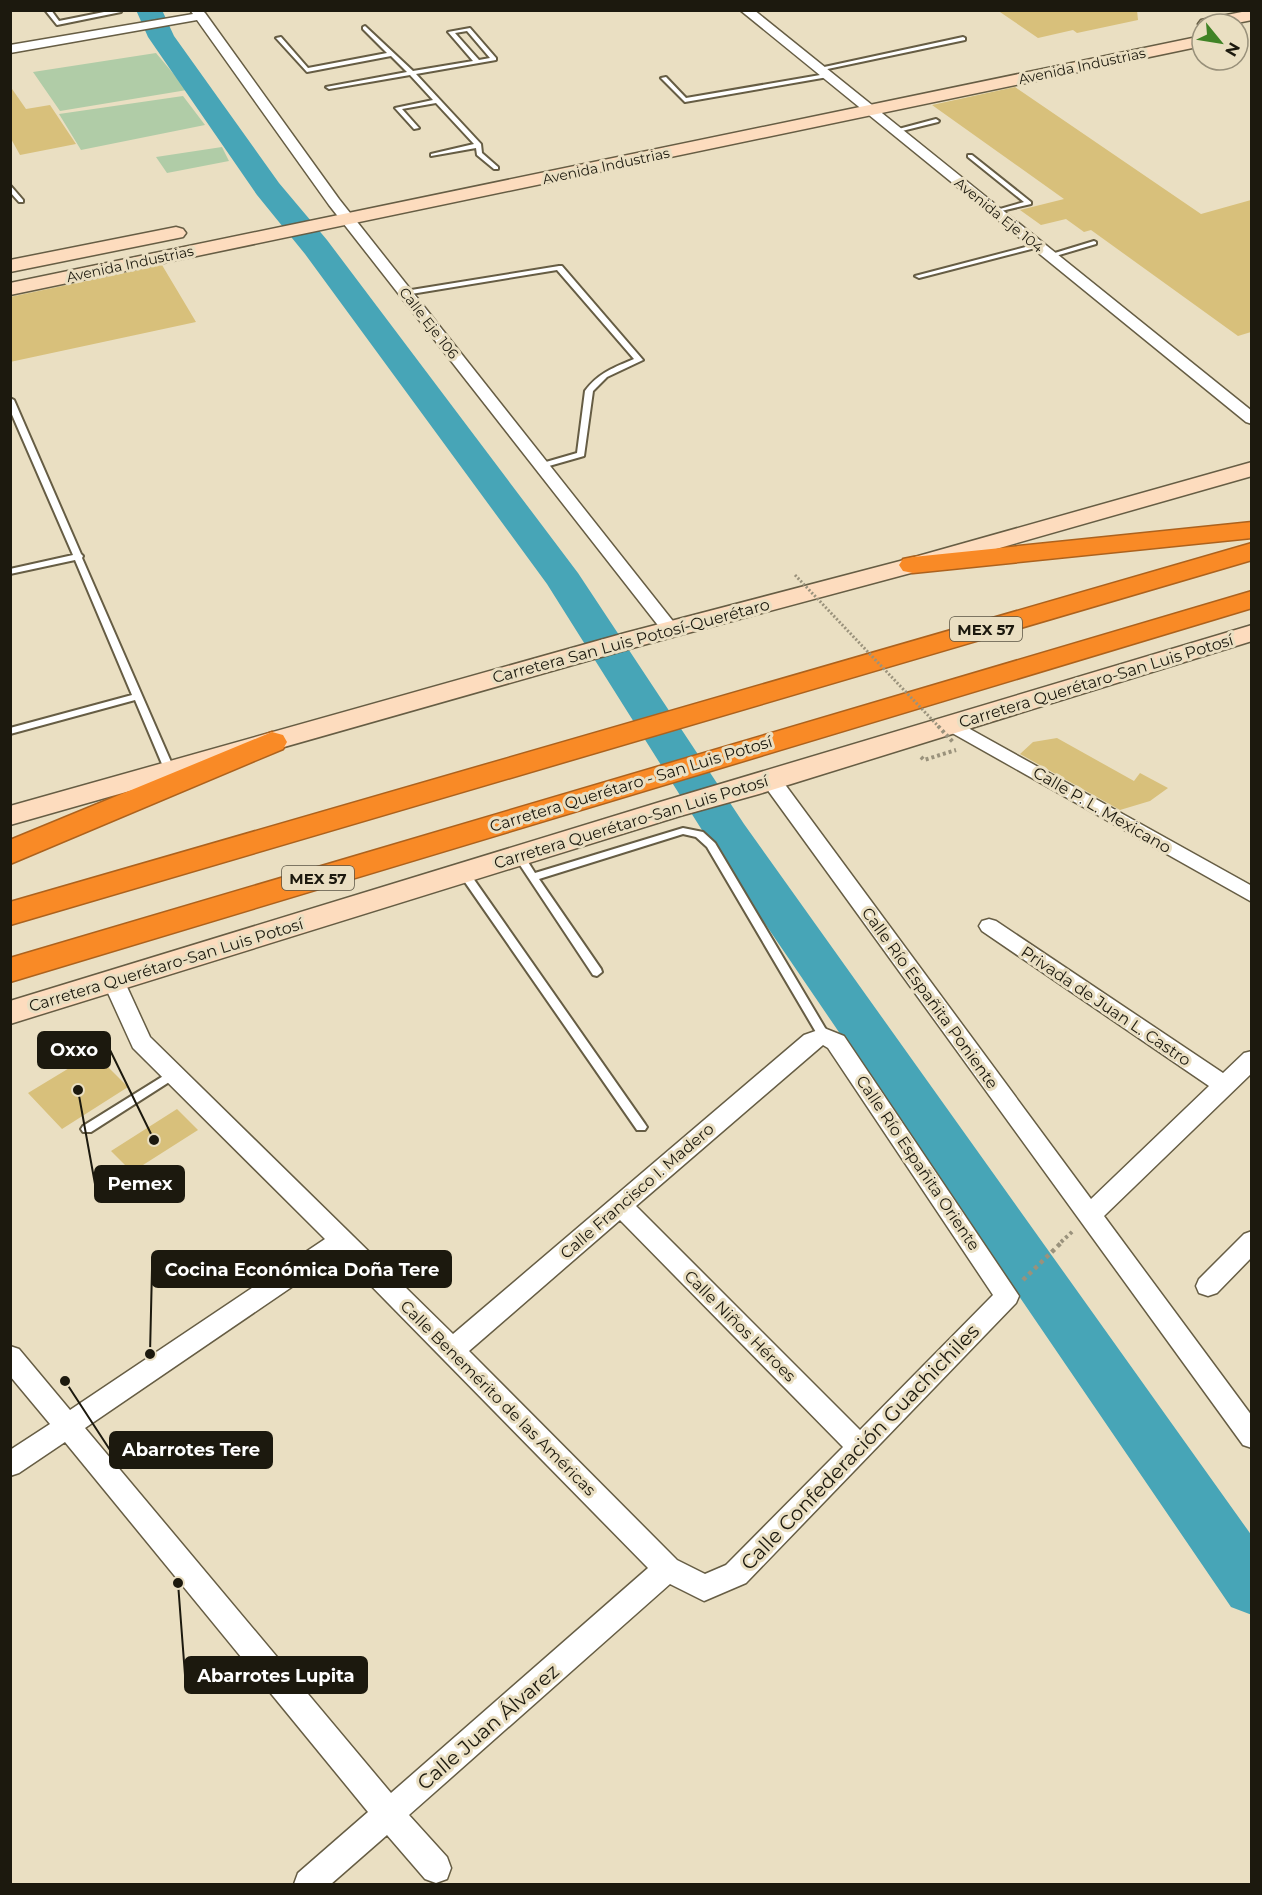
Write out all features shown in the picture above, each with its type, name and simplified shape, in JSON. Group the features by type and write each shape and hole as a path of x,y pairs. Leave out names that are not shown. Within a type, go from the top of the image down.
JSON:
{"highway":[{"path":"912,565 1251,530"},
{"name":"MEX 57","path":"10,914 1251,551"},
{"name":"Carretera Querétaro - San Luis Potosí","path":"10,970 1251,599"},
{"path":"10,853 272,742"}],"main road":[{"name":"Avenida Industrias","path":"737,119 1190,27"},
{"name":"Avenida Industrias","path":"10,289 1190,44"},
{"name":"Avenida Industrias","path":"473,173 519,163"},
{"path":"312,206 357,197"},
{"name":"Avenida Industrias","path":"10,266 195,229"},
{"name":"Carretera San Luis Potosí-Querétaro","path":"10,816 634,639 912,565 1251,469"},
{"name":"Carretera Querétaro-San Luis Potosí","path":"10,1013 464,873 526,866 670,809 953,734 1251,633"},
{"path":"1221,643 1251,656"}],"street":[{"name":"Avenida Eje 104","path":"746,10 1251,419"},
{"path":"10,49 183,19 199,13"},
{"name":"Calle Eje 106","path":"199,13 334,202 670,629"},
{"name":"Calle P. L. Mexicano","path":"953,734 1251,895"},
{"name":"Calle Río Españita Poniente","path":"760,784 1082,1222 1251,1437"},
{"name":"Privada de Juan L. Castro","path":"989,926 1224,1085"},
{"name":"Calle Benemérito de las Américas","path":"114,982 141,1042 453,1350 667,1569 704,1588"},
{"name":"Calle Francisco I. Madero","path":"453,1350 812,1041 824,1036"},
{"name":"Calle Río Españita Oriente","path":"824,1036 836,1042 1016,1287"},
{"path":"1082,1222 1251,1059"},
{"name":"Calle Niños Héroes","path":"620,1205 860,1447"},
{"path":"10,1465 341,1241"},
{"path":"1208,1286 1251,1241"},
{"name":"Calle Confederación Guachichiles","path":"704,1588 736,1574 1016,1287"},
{"path":"10,1357 436,1868"},
{"name":"Calle Juan Álvarez","path":"309,1884 667,1569"}],"lane":[{"path":"48,10 57,23 118,12 117,10"},
{"path":"365,28 411,72 478,146 479,154 496,168"},
{"path":"328,87 411,72 478,62 494,59 468,29 451,32 478,62"},
{"path":"279,38 307,70 391,54"},
{"path":"664,78 685,100 822,73 963,39"},
{"path":"416,128 398,108 436,101"},
{"path":"894,131 936,121"},
{"path":"433,155 478,146"},
{"path":"970,156 1029,203 995,212"},
{"path":"10,187 21,201"},
{"path":"1049,256 1094,243"},
{"path":"919,276 1037,246"},
{"path":"405,293 559,268 639,360 602,375 594,383 589,391 580,454 542,466"},
{"path":"10,400 170,771"},
{"path":"10,572 79,556"},
{"path":"10,731 138,696"},
{"path":"597,972 526,866 683,831 699,834 711,845 824,1036"},
{"path":"464,873 641,1127"},
{"path":"87,1129 173,1074"}],"path":[{"path":"795,575 953,734"},
{"path":"1016,1287 1082,1222"}],"green space":[{"path":"156,53 187,90 60,111 33,72"},
{"path":"183,96 205,125 81,150 59,114"},
{"path":"222,147 229,161 167,173 156,157"}],"building":[{"path":"997,10 1137,10 1138,20 1077,33 1073,30 1038,38"},
{"path":"10,86 26,109 50,105 76,144 20,155 10,137"},
{"path":"1015,87 1201,214 1251,200 1251,332 1238,336 1091,230 1084,232 1066,219 1041,225 1020,210 1064,199 932,105"},
{"path":"162,265 196,322 10,362 10,297"},
{"path":"1057,738 1134,781 1140,773 1168,788 1150,801 1120,810 1020,754 1033,742"},
{"path":"94,1053 128,1087 62,1129 28,1093"},
{"path":"177,1109 198,1130 132,1172 111,1151"}],"waterway":[{"path":"149,10 161,37 268,189 316,247 564,581 728,835 1252,1587"}],"place":[{"name":"Pemex","path":"78,1090"},
{"name":"Oxxo","path":"154,1140"},
{"name":"Cocina Económica Doña Tere","path":"150,1354"},
{"name":"Abarrotes Tere","path":"65,1381"},
{"name":"Abarrotes Lupita","path":"178,1583"}]}
